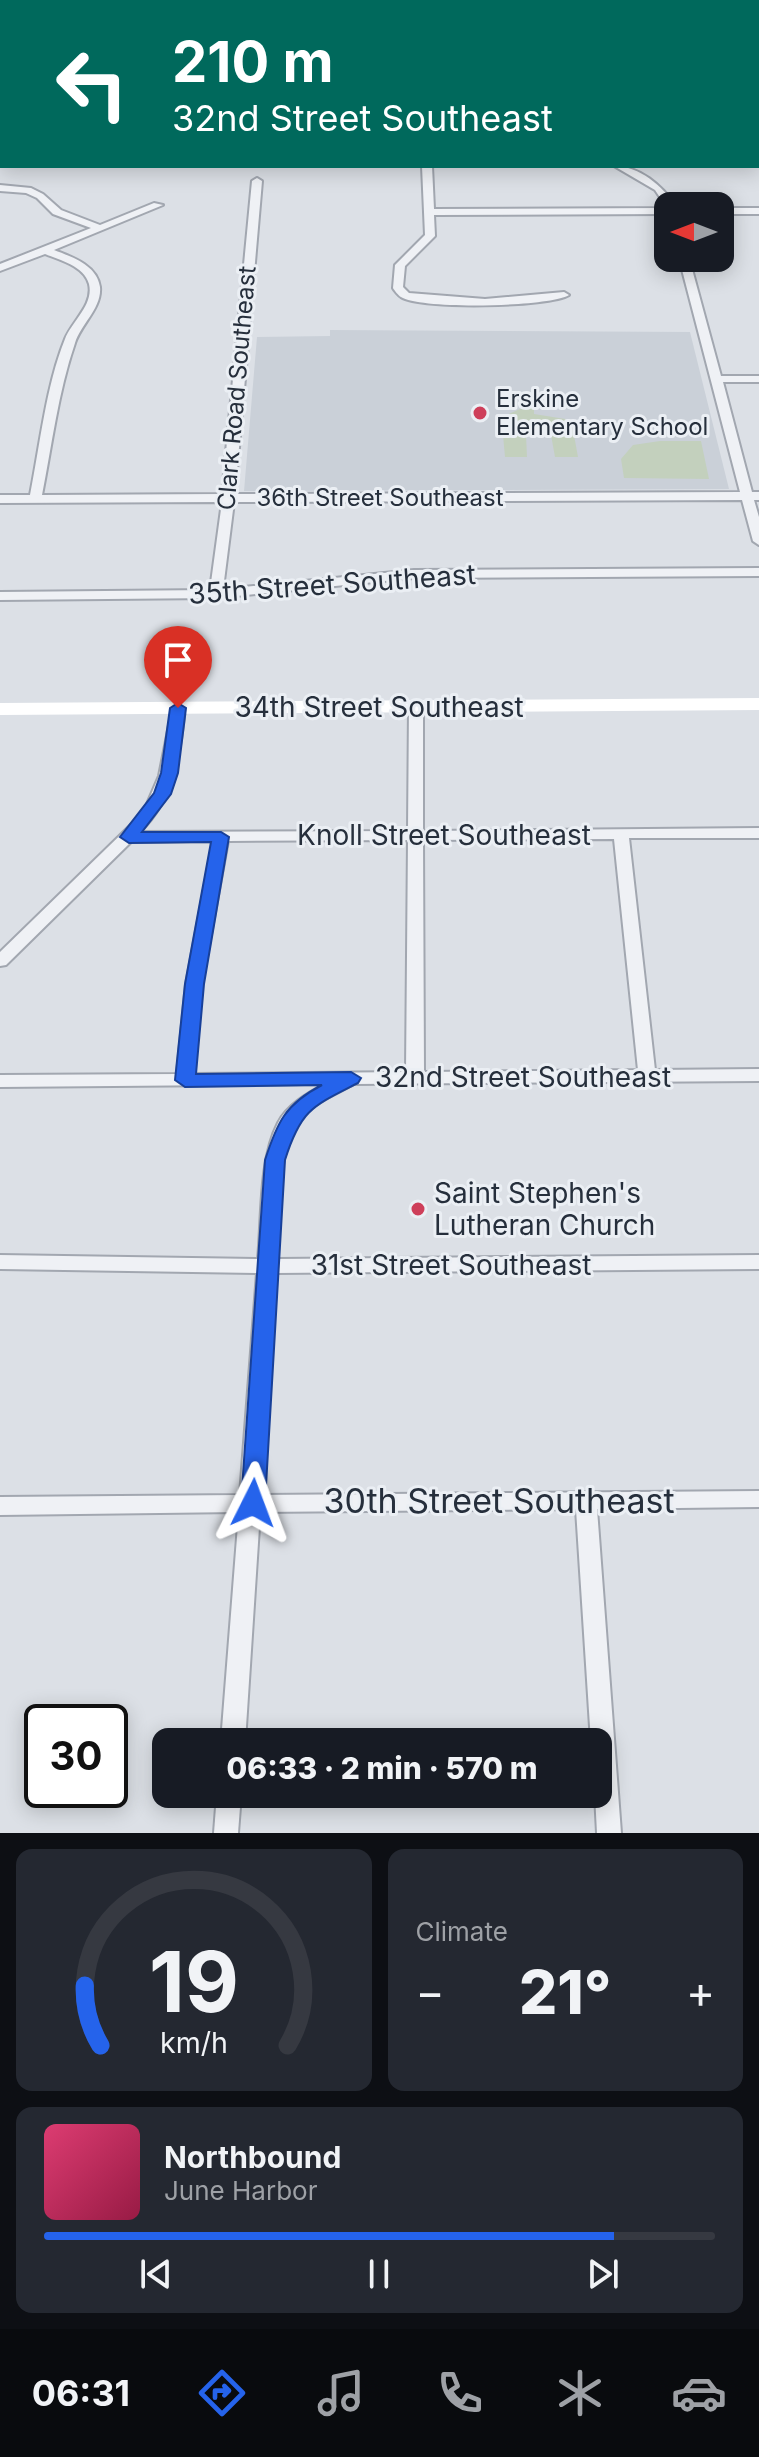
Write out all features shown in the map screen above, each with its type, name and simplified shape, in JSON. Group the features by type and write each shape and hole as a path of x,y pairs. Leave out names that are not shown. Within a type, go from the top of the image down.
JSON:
{"street":[{"path":"427,168 430,236 404,260 398,274 398,288 406,296 441,300 514,300 564,295"},
{"path":"623,168 660,192"},
{"name":"Clark Road Southeast","path":"216,594 228,499 257,181"},
{"path":"0,188 28,190 40,196 57,212 99,228"},
{"path":"0,268 158,205"},
{"path":"429,212 654,209"},
{"path":"734,211 759,211"},
{"path":"35,499 69,341 89,312 95,286 91,275 82,266 44,250"},
{"path":"688,272 716,379 753,496 759,541"},
{"path":"716,379 759,379"},
{"name":"36th Street Southeast","path":"0,499 753,496"},
{"name":"35th Street Southeast","path":"0,596 216,594 414,574 759,572"},
{"name":"34th Street Southeast","path":"0,709 759,704"},
{"path":"415,1078 416,706"},
{"path":"0,961 129,837 162,794 170,773 178,708"},
{"name":"Knoll Street Southeast","path":"129,837 759,833"},
{"path":"621,834 647,1076"},
{"path":"185,1080 194,984 221,837"},
{"name":"32nd Street Southeast","path":"0,1081 759,1075"},
{"path":"234,1728 253,1503 275,1160 286,1124 311,1099 351,1078"},
{"name":"31st Street Southeast","path":"0,1262 266,1266 759,1262"},
{"name":"30th Street Southeast","path":"0,1506 759,1499"},
{"path":"586,1500 609,1833"},
{"path":"226,1833 228,1808"}],"shaded area":[{"name":"Erskine Elementary School","path":"330,330 690,332 729,489 244,491 257,337 330,336"}],"green space":[{"path":"527,406 534,407 534,414 584,422 585,429 574,435 578,457 555,457 551,435 526,435 527,457 505,457 503,435 523,434 522,422 504,422 504,416"},
{"path":"660,441 701,441 709,479 624,478 621,459 633,445"}],"place":[{"name":"Erskine Elementary School","path":"480,413"},
{"name":"Saint Stephen's Lutheran Church","path":"418,1209"}],"route":[{"path":"178,708 170,773 149,815 129,837 221,837 194,984 185,1080 351,1078 311,1099 286,1124 275,1160 253,1503"}]}
